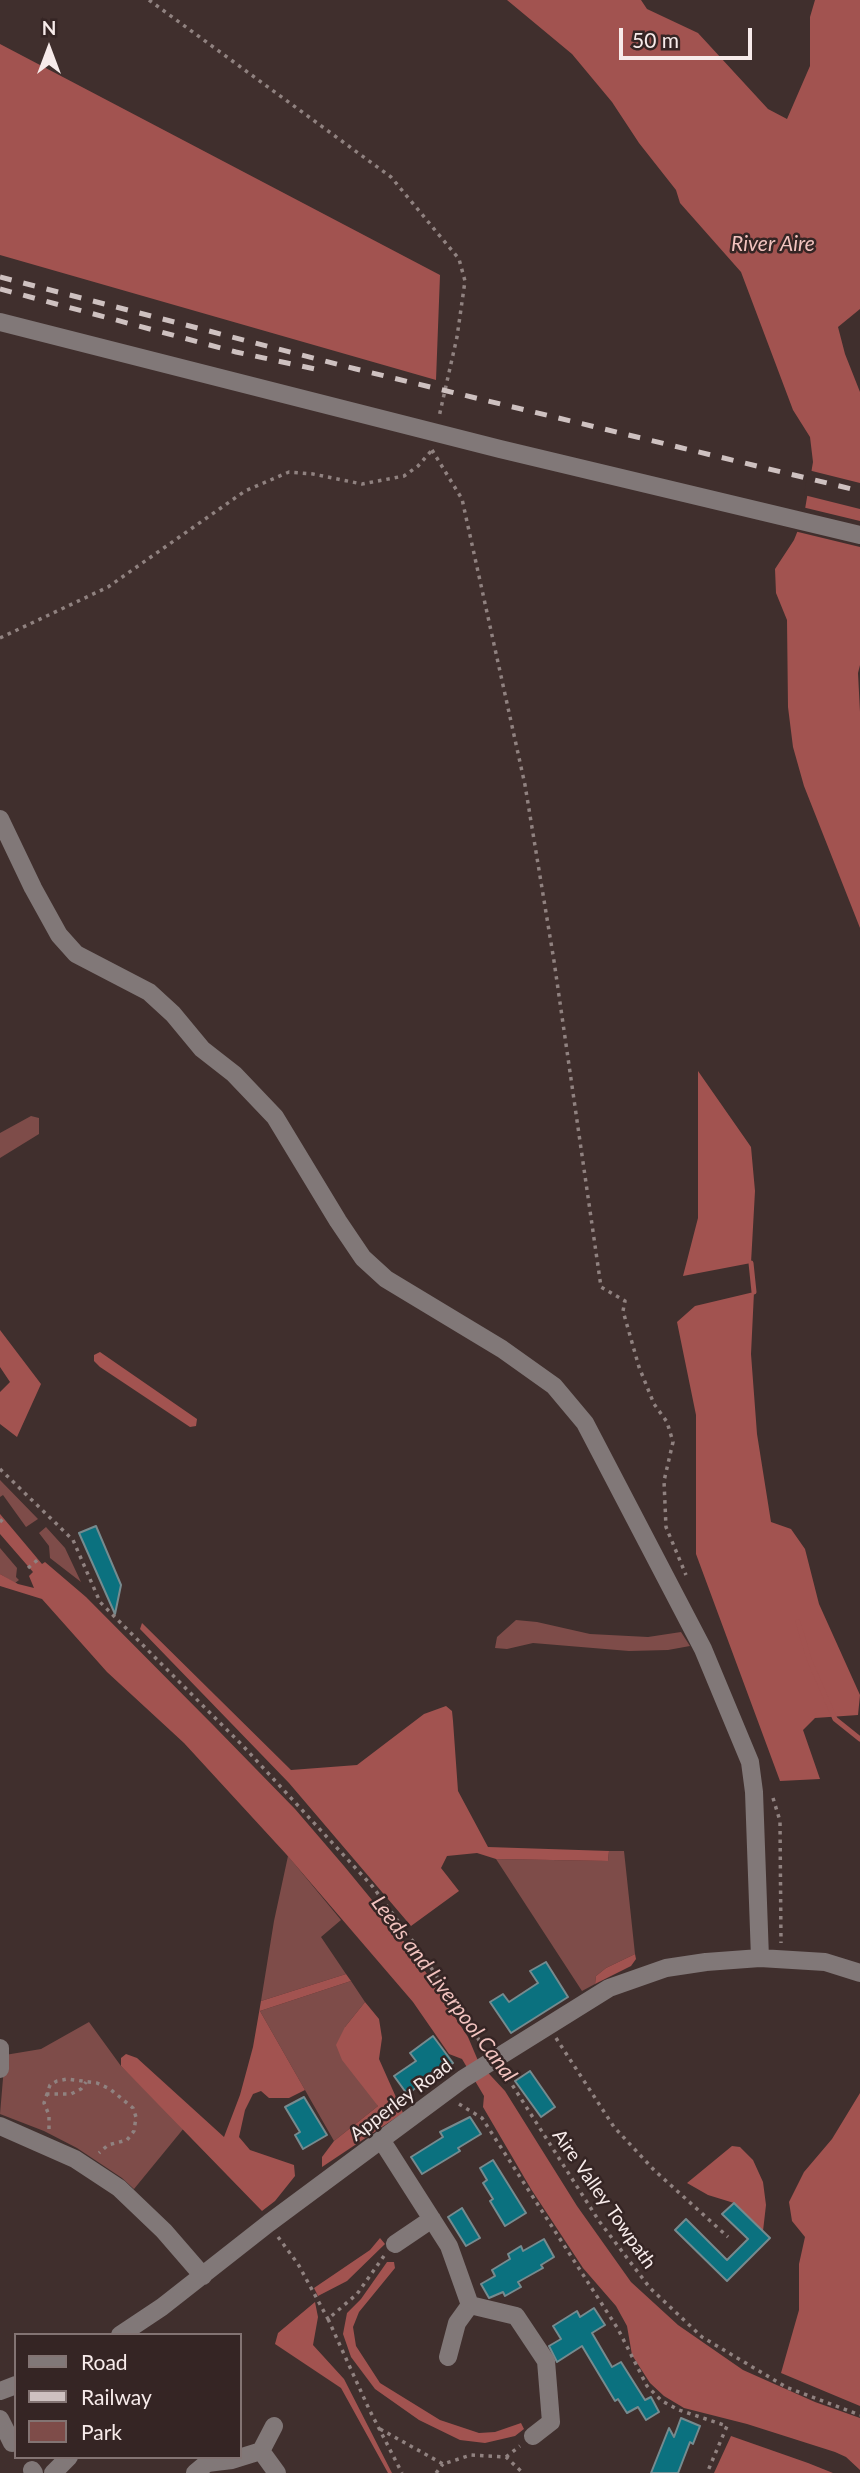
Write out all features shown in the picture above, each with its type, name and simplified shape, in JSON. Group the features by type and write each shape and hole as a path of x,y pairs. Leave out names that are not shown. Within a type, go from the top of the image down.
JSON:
{"street":[{"path":"0,322 359,414 860,536"},
{"path":"0,819 59,935 76,954 149,992 173,1014 202,1049 233,1074 275,1117 363,1258 386,1279 502,1349 554,1386 585,1423 703,1649 750,1762 754,1792 760,1958"},
{"name":"Apperley Road","path":"123,2333 162,2307 269,2223 456,2085 587,1999 634,1978 666,1968 760,1958 781,1957 825,1962 860,1973"},
{"path":"0,2048 0,2069"},
{"path":"0,2126 75,2159 128,2197 164,2231 203,2276"},
{"path":"382,2141 449,2246 470,2305"},
{"path":"395,2244 432,2219"},
{"path":"448,2357 457,2323 470,2305"},
{"path":"470,2305 516,2316 546,2361 551,2422 533,2436"},
{"path":"0,2419 12,2443"},
{"path":"242,2457 261,2451 274,2426"},
{"path":"261,2451 277,2473"},
{"path":"53,2473 67,2459"},
{"path":"202,2464 235,2459"}],"path":[{"path":"149,0 391,177 459,259 465,281 457,337 438,425"},
{"path":"0,638 108,587 245,491 289,472 362,484 404,476 418,466 432,450 435,438"},
{"path":"432,450 462,499 526,785 601,1287 625,1301 623,1311 639,1367 654,1404 667,1422 673,1442 664,1481 666,1527 690,1586"},
{"name":"Aire Valley Towpath","path":"0,1469 73,1540 100,1602 244,1747 373,1887 420,1951 490,2061 511,2084 599,2221 650,2288 702,2337 786,2387 860,2415"},
{"path":"0,1522 5,1517"},
{"path":"28,1568 41,1557"},
{"path":"773,1796 780,1821 781,1957"},
{"path":"547,2025 614,2127 654,2170 728,2237"},
{"path":"42,2144 50,2126 44,2103 50,2085 68,2079 110,2089 133,2108 136,2117 134,2131 127,2140 108,2145 101,2151 91,2170"},
{"path":"46,2094 71,2094 81,2090 86,2082"},
{"path":"456,2085 458,2103 482,2118 618,2329 647,2386 662,2401 679,2410 727,2426 707,2473"},
{"path":"269,2223 298,2264 328,2319 402,2473"},
{"path":"328,2319 357,2294 395,2244"},
{"path":"379,2428 443,2464"},
{"path":"436,2473 443,2464 471,2455 506,2457 523,2473"}],"green space":[{"path":"31,1116 39,1118 39,1134 0,1158 0,1133"},
{"path":"0,1480 38,1519 26,1527 3,1495 0,1497"},
{"path":"46,1527 65,1548 81,1582 50,1558 49,1546 39,1533"},
{"path":"0,1548 17,1568 16,1577 19,1580 15,1583 0,1574"},
{"path":"516,1620 590,1634 648,1637 681,1632 690,1646 668,1650 629,1651 533,1643 507,1649 495,1648 497,1637"},
{"path":"609,1851 624,1851 635,1954 606,1968 596,1976 595,1984 582,1991 496,1859 608,1861"},
{"path":"288,1856 341,1920 321,1937 346,1974 261,2001 274,1921"},
{"path":"351,1981 365,2002 345,2027 378,2106 334,2141 260,2011"},
{"path":"89,2022 121,2066 184,2128 134,2189 77,2148 44,2131 0,2114 5,2055 41,2049"}],"shaded area":[{"name":"River Aire","path":"507,0 641,0 647,9 698,33 768,109 787,119 810,66 810,17 815,0 860,0 860,309 838,327 860,392 860,928 804,786 793,747 788,707 787,620 776,593 775,569 794,540 804,515 813,462 810,437 793,410 741,272 680,203 676,190 639,143 612,102 572,54"},
{"path":"0,44 440,275 436,380 0,255"},
{"path":"698,1071 751,1147 755,1191 751,1263 683,1276 698,1218"},
{"path":"754,1292 751,1354 757,1434 771,1522 791,1529 805,1549 819,1604 860,1695 858,1715 815,1718 803,1730 820,1779 780,1781 696,1554 696,1415 677,1322 695,1306"},
{"path":"0,1330 41,1384 17,1437 0,1424 0,1392 10,1382 0,1367"},
{"path":"100,1352 197,1419 196,1426 190,1427 100,1367 94,1361 94,1355"},
{"path":"0,1514 42,1564 45,1562 86,1597 295,1809 386,1917 468,2037 479,2063 505,2091 577,2206 631,2282 678,2325 743,2370 815,2402 860,2418 860,2470 846,2457 835,2452 747,2424 684,2408 664,2396 650,2383 632,2355 627,2326 616,2306 583,2268 531,2189 483,2107 484,2096 462,2059 449,2054 413,2002 286,1854 184,1743 107,1672 42,1599 0,1586 0,1574 18,1584 34,1588 29,1576 33,1572 0,1534"},
{"path":"142,1623 291,1770 357,1765 424,1714 446,1706 452,1711 458,1791 488,1847 609,1851 608,1861 496,1859 477,1853 447,1856 441,1868 459,1891 411,1926 289,1783 140,1629"},
{"path":"635,1954 636,1959 631,1966 595,1984 596,1976 606,1968"},
{"path":"346,1974 351,1981 260,2011 305,2090 289,2098 269,2098 261,2091 253,2094 245,2110 239,2137 250,2150 294,2165 295,2176 275,2201 262,2211 121,2066 121,2058 126,2054 137,2058 224,2137 240,2095 253,2047 261,2001"},
{"path":"365,2002 379,2019 382,2038 379,2059 403,2113 322,2167 322,2157 334,2141 378,2106 342,2060 336,2045 345,2027"},
{"path":"860,2093 860,2406 781,2373 799,2310 799,2264 805,2237 792,2221 789,2202 804,2172 832,2139"},
{"path":"732,2146 740,2147 753,2160 763,2182 766,2205 763,2231 734,2203 708,2195 687,2183"},
{"path":"380,2238 385,2244 347,2281 318,2296 314,2288 370,2250"},
{"path":"387,2262 394,2262 395,2268 359,2312 353,2327 356,2346 380,2383 440,2420 479,2433 495,2432 521,2423 524,2429 515,2436 485,2443 460,2440 419,2420 375,2389 351,2357 343,2334 347,2313 361,2299"},
{"path":"315,2302 318,2317 313,2345 344,2379 392,2473 388,2473 341,2388 275,2344 278,2333"},
{"path":"731,2436 808,2463 833,2473 714,2473"}],"pier":[{"path":"808,470 860,483 860,509 804,495"},
{"path":"802,507 860,521 860,547 794,531"}],"building":[{"path":"96,1526 121,1585 115,1614 79,1533"},
{"path":"546,1962 568,1997 511,2033 490,2002 503,1994 509,2002 538,1983 530,1971"},
{"path":"433,2036 453,2063 407,2094 394,2076 416,2061 410,2053"},
{"path":"530,2071 555,2107 541,2117 515,2081"},
{"path":"304,2097 327,2135 303,2149 295,2135 300,2132 285,2107"},
{"path":"470,2117 481,2134 458,2148 460,2151 422,2174 411,2157 443,2137 440,2132"},
{"path":"493,2160 526,2213 505,2226 490,2201 493,2199 483,2183 487,2180 480,2168"},
{"path":"734,2203 770,2238 727,2281 675,2230 686,2219 727,2260 748,2239 722,2214"},
{"path":"462,2208 480,2238 466,2246 448,2217"},
{"path":"544,2239 554,2257 541,2265 543,2268 518,2282 521,2287 505,2296 503,2292 489,2298 481,2284 495,2276 492,2270 510,2259 508,2254 521,2246 523,2251"},
{"path":"594,2308 605,2325 592,2333 612,2367 621,2362 645,2400 651,2397 659,2412 646,2420 638,2407 627,2413 618,2399 615,2401 582,2346 557,2362 549,2346 561,2339 553,2326 577,2311 580,2317"},
{"path":"681,2418 700,2426 693,2444 690,2442 678,2473 651,2473 669,2428 674,2437"}],"waterway":[{"path":"751,1263 754,1292"},
{"path":"798,1622 809,1659 835,1719 860,1739"}],"railway":[{"path":"0,277 356,369 860,491"},
{"path":"0,289 236,352 315,369"}],"water label":[{"name":"Leeds and Liverpool Canal","path":"444,1989"}]}
